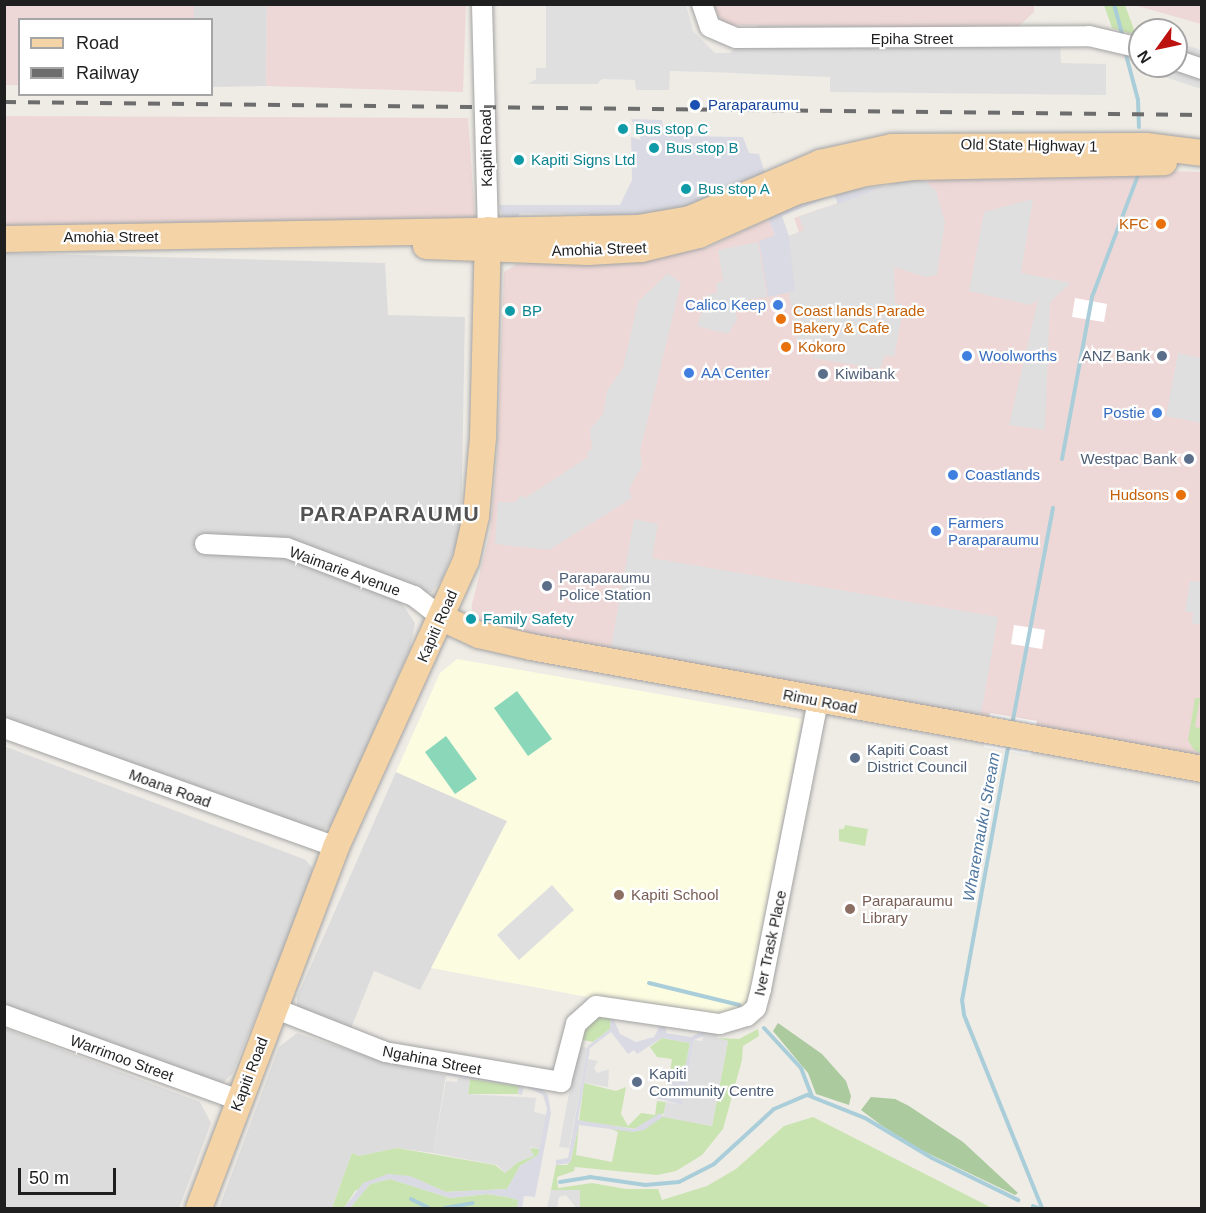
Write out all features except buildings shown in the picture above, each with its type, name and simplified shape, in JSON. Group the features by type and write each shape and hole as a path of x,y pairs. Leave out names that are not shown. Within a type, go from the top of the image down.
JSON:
{"main road":[{"name":"Old State Highway 1","path":"856,153 927,145 1202,159"},
{"name":"Amohia Street","path":"4,239 325,231 397,244 487,240 675,223 711,212 820,163 856,153"},
{"name":"Old State Highway 1","path":"968,166 1202,153"},
{"name":"Amohia Street","path":"487,240 588,252 654,247 724,226 763,206 826,182 902,168 968,166"},
{"name":"Kapiti Road","path":"199,1209 336,847 466,561 476,516 483,438 487,240"},
{"name":"Rimu Road","path":"442,618 479,635 510,642 818,701 1202,769"}],"street":[{"name":"Kapiti Road","path":"482,4 487,240"},
{"name":"Epiha Street","path":"702,4 710,27 736,39 1110,38 1128,44"},
{"name":"Waimarie Avenue","path":"205,544 287,548 414,596 442,618"},
{"name":"Iver Trask Place","path":"561,1082 576,1024 596,1006 720,1024 739,1020 756,1008 818,701"},
{"name":"Moana Road","path":"4,728 336,847"},
{"name":"Ngahina Street","path":"274,1008 385,1052 561,1082"},
{"name":"Warrimoo Street","path":"4,1015 239,1100"}],"shaded area":[{"path":"5,4 194,5 194,18 18,18 18,85 5,85"},
{"path":"546,4 686,5 693,31 715,53 730,53 759,25 1017,28 1060,37 1061,63 1106,64 1106,95 830,92 830,77 670,71 669,90 636,90 635,80 602,79 597,84 528,84 536,79 536,68 546,68"},
{"path":"194,5 267,5 266,86 213,87 213,18 194,18"},
{"path":"267,5 466,5 463,92 266,86"},
{"path":"713,5 1034,5 1034,12 1017,28 723,25"},
{"path":"1134,5 1201,5 1201,24 1188,20 1188,18 1180,18"},
{"path":"1188,46 1201,50 1201,89 1168,78 1188,78"},
{"path":"5,116 468,118 475,218 465,226 5,228"},
{"path":"631,119 662,120 664,133 678,136 743,137 749,153 759,154 766,177 851,189 886,186 838,204 834,195 782,216 789,236 795,291 768,297 759,241 775,235 753,182 693,209 597,220 588,214 520,213 516,220 502,216 499,205 620,205 632,180 631,137 641,140"},
{"path":"1201,172 1201,766 471,624 472,604 490,532 497,457 504,272 517,264 631,259 707,248 769,219 775,236 789,236 799,232 794,218 910,178 926,182 941,177"},
{"path":"910,178 926,182 936,191 945,222 937,275 925,277 894,267 895,303 904,305 894,357 885,355 880,369 813,358 817,348 798,347 789,293 795,291 789,236 804,230 799,217"},
{"path":"1033,199 1021,273 1071,283 1050,302 1045,430 1009,425 1038,300 1030,305 969,291 984,212"},
{"path":"758,242 767,297 734,302 737,319 728,334 697,326 707,295 717,293 716,284 723,280 718,250"},
{"path":"5,253 385,263 388,315 465,317 461,533 442,579 432,592 422,593 292,541 250,553 301,559 401,602 415,623 410,649 332,826 316,833 5,724"},
{"path":"668,273 681,283 640,451 642,466 629,489 632,498 549,550 495,544 498,502 515,502 521,495 525,498 588,457 587,452 592,449 590,429 603,414 607,391 623,368 638,302"},
{"path":"1178,353 1201,358 1201,423 1166,416"},
{"path":"634,519 658,524 652,558 998,617 981,714 611,647"},
{"path":"1201,578 1201,625 1192,623 1193,613 1185,611 1190,581 1200,582"},
{"name":"Kapiti School","path":"457,659 802,719 746,1012 733,1024 431,968 507,821 396,772 440,673"},
{"path":"4,746 306,860 312,868 313,879 232,1074 225,1081 215,1085 5,1007"},
{"path":"396,772 508,821 420,990 374,971 349,1033 297,1010 297,997"},
{"path":"552,885 574,910 519,960 497,935"},
{"path":"611,1013 620,1034 636,1042 654,1037 662,1022 667,1023 666,1033 691,1037 705,1030 704,1036 694,1040 682,1105 655,1098 657,1092 669,1087 665,1079 671,1075 676,1082 683,1078 690,1043 662,1038 637,1054 634,1050 628,1054 611,1032 590,1048 578,1120 634,1129 660,1113 663,1117 644,1130 633,1132 579,1125 570,1163 556,1165 556,1160 568,1158 588,1046 610,1029"},
{"path":"4,1028 200,1102 211,1123 179,1208 5,1208"},
{"path":"705,1030 718,1033 717,1038 728,1041 712,1126 663,1117 666,1102 682,1105 694,1040 702,1041"},
{"path":"297,1033 382,1061 446,1075 433,1153 397,1148 359,1156 352,1153 332,1208 219,1208 279,1047"},
{"path":"578,1046 588,1048 569,1148 559,1147"},
{"path":"588,1059 598,1061 594,1068 597,1073 609,1069 608,1087 584,1083"},
{"path":"447,1071 541,1088 548,1095 551,1113 535,1197 524,1196 522,1208 517,1208 518,1200 507,1197 487,1194 450,1198 390,1179 370,1184 350,1208 344,1208 363,1183 388,1174 410,1176 446,1192 507,1189 520,1166 538,1155 547,1109 543,1095 524,1086 522,1095 518,1094 519,1086 446,1075"},
{"path":"459,1077 470,1079 468,1094 536,1098 534,1112 546,1115 540,1149 530,1147 534,1156 518,1162 505,1173 497,1165 433,1153 446,1081 457,1082"},
{"path":"551,1190 580,1190 580,1208 576,1208 566,1195 559,1197 557,1208 547,1208"}],"green space":[{"path":"1104,5 1125,5 1130,18 1128,33 1112,28"},
{"path":"517,691 552,739 528,756 494,708"},
{"path":"1195,698 1200,698 1195,727 1201,728 1201,753 1194,750 1188,740"},
{"path":"446,736 477,779 455,794 425,752"},
{"path":"845,825 868,829 865,846 839,841 839,829 844,829"},
{"path":"611,1013 610,1029 593,1042 579,1039 591,1017"},
{"path":"778,1023 822,1054 846,1081 851,1096 849,1105 816,1094 808,1073 773,1031"},
{"path":"758,1029 759,1036 743,1046 742,1060 723,1129 702,1155 676,1171 657,1175 575,1167 574,1171 557,1177 558,1188 592,1183 626,1189 658,1189 662,1200 707,1186 736,1169 784,1126 813,1117 992,1208 580,1208 580,1190 551,1190 556,1165 567,1165 571,1160 579,1125 576,1155 612,1162 618,1132 611,1129 640,1131 661,1116 712,1126 728,1041 717,1038 739,1039"},
{"path":"662,1038 690,1043 683,1078 676,1082 670,1072 672,1059 657,1057 650,1047"},
{"path":"470,1079 519,1086 518,1094 468,1094"},
{"path":"584,1083 616,1091 626,1087 621,1114 628,1126 641,1113 655,1115 657,1101 666,1102 664,1113 637,1129 579,1121"},
{"path":"871,1097 895,1099 909,1106 963,1142 1018,1193 1015,1195 921,1150 881,1125 861,1110"},
{"path":"397,1148 495,1165 505,1173 518,1162 533,1156 530,1148 540,1149 538,1155 520,1166 507,1189 446,1192 416,1179 388,1174 355,1191 344,1208 332,1208 352,1153 359,1156"},
{"path":"537,1163 532,1193 521,1191 521,1174"},
{"path":"390,1179 450,1198 487,1194 519,1200 517,1208 350,1208 370,1184"}],"pier":[{"path":"1075,298 1107,304 1104,322 1072,317"},
{"path":"1014,625 1045,630 1042,649 1011,644"},
{"path":"990,713 1037,721 1031,755 984,747"}],"waterway":[{"name":"Wharemauku Stream","path":"1114,4 1123,38"},
{"name":"Wharemauku Stream","path":"1125,51 1138,100 1139,127"},
{"name":"Wharemauku Stream","path":"1062,459 1092,297 1138,175"},
{"name":"Wharemauku Stream","path":"1012,725 1053,508"},
{"name":"Wharemauku Stream","path":"1009,742 962,1000 964,1015 1042,1208"},
{"path":"649,983 739,1005"},
{"path":"764,1028 801,1068 812,1096"},
{"path":"560,1182 590,1177 645,1185 679,1182 714,1164 774,1109 807,1095 865,1118 932,1158 1018,1200"},
{"path":"411,1199 429,1208"},
{"path":"445,1208 473,1203"},
{"path":"1033,1206 1038,1208"}],"railway":[{"path":"4,102 1202,115"}],"place":[{"name":"Paraparaumu","path":"695,105"},
{"name":"Bus stop C","path":"623,129"},
{"name":"Bus stop B","path":"654,148"},
{"name":"Kapiti Signs Ltd","path":"519,160"},
{"name":"Bus stop A","path":"686,189"},
{"name":"KFC","path":"1161,224"},
{"name":"Calico Keep","path":"778,305"},
{"name":"BP","path":"510,311"},
{"name":"Coast lands Parade Bakery & Cafe","path":"781,319"},
{"name":"Kokoro","path":"786,347"},
{"name":"Woolworths","path":"967,356"},
{"name":"ANZ Bank","path":"1162,356"},
{"name":"AA Center","path":"689,373"},
{"name":"Kiwibank","path":"823,374"},
{"name":"Postie","path":"1157,413"},
{"name":"Westpac Bank","path":"1189,459"},
{"name":"Coastlands","path":"953,475"},
{"name":"Hudsons","path":"1181,495"},
{"name":"Farmers Paraparaumu","path":"936,531"},
{"name":"Paraparaumu Police Station","path":"547,586"},
{"name":"Family Safety","path":"471,619"},
{"name":"Kapiti Coast District Council","path":"855,758"},
{"name":"Kapiti School","path":"619,895"},
{"name":"Paraparaumu Library","path":"850,909"},
{"name":"Kapiti Community Centre","path":"637,1082"}],"district":[{"name":"PARAPARAUMU","path":"390,514"}]}
